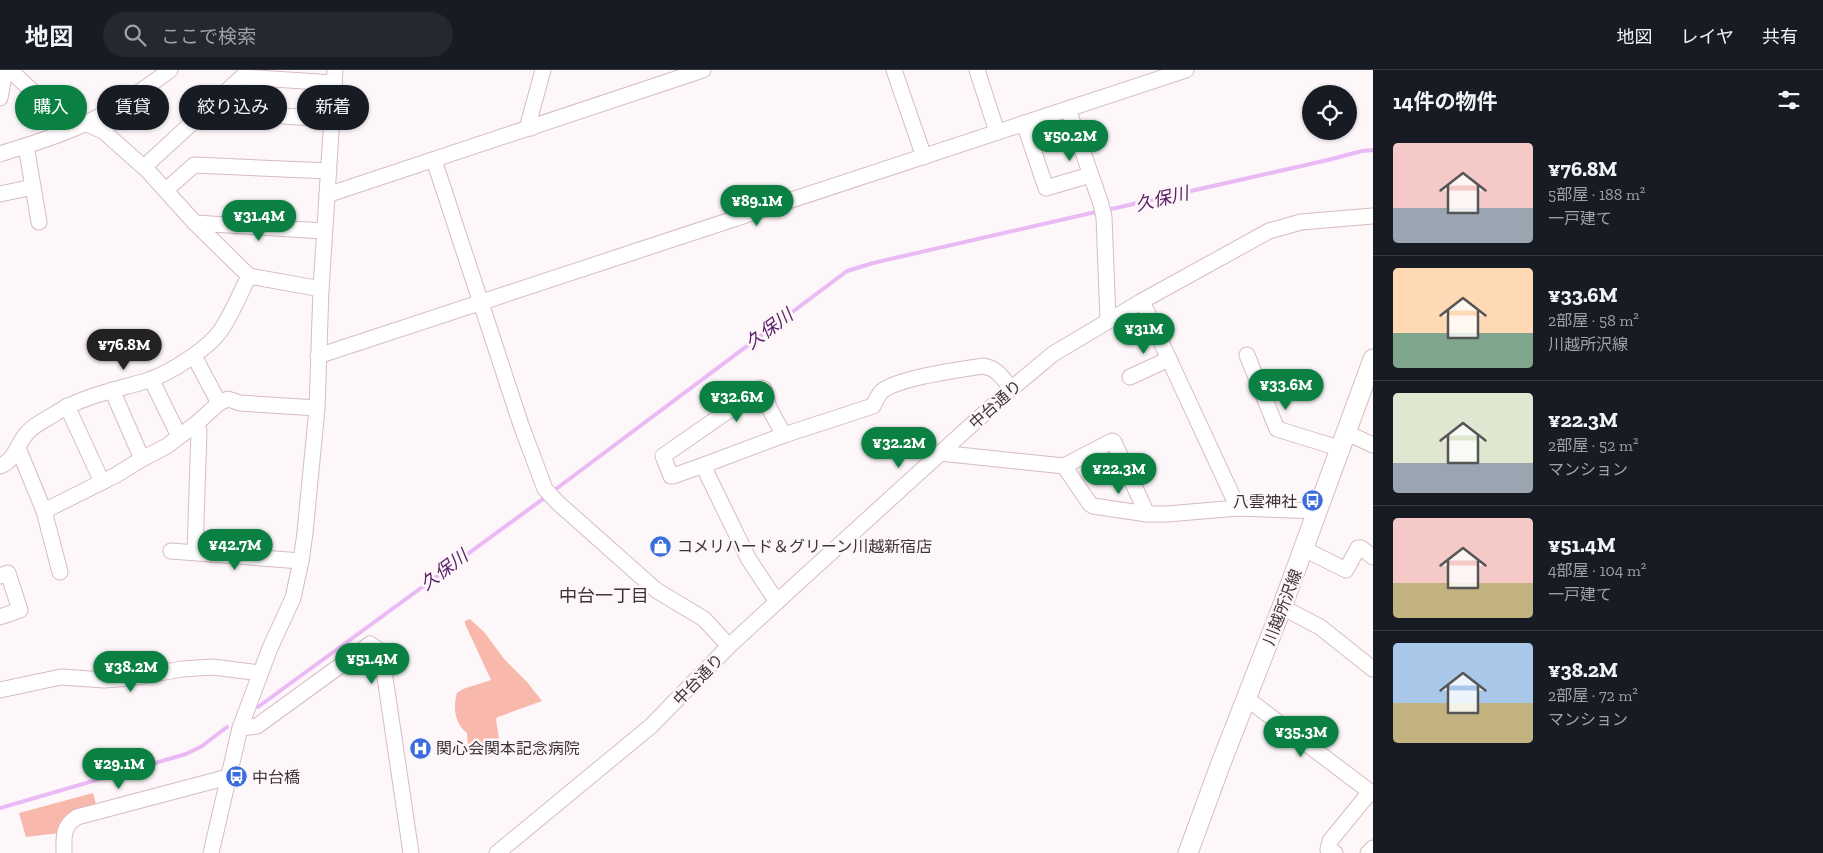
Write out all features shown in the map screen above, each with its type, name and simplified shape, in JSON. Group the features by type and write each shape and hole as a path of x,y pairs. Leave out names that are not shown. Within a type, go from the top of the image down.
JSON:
{"main road":[{"name":"川越所沢線","path":"1188,853 1304,549 1373,359"}],"street":[{"path":"0,98 5,70"},
{"path":"10,70 26,85"},
{"path":"87,123 170,70"},
{"path":"531,128 529,121 543,70"},
{"path":"327,195 703,70"},
{"path":"894,70 924,157"},
{"path":"977,70 997,132"},
{"path":"318,356 1186,70"},
{"path":"233,85 242,77 334,76"},
{"path":"1068,109 1102,210 1108,320"},
{"path":"1024,123 1046,188 1090,175"},
{"path":"87,125 103,131 144,167 195,223 249,276 321,289"},
{"path":"0,154 69,130"},
{"path":"144,167 185,130"},
{"path":"211,853 240,728 260,673 293,598 302,561 316,408 324,231 331,130"},
{"path":"26,146 39,222"},
{"path":"434,160 521,426 549,493 656,590 704,619 730,646"},
{"path":"166,190 194,165 329,171"},
{"path":"0,194 33,187"},
{"name":"中台通り","path":"497,853 651,726 730,646 777,602 940,452 1053,354 1108,320 1252,239 1275,229 1301,222 1373,216"},
{"path":"195,223 324,231"},
{"path":"0,466 8,463 18,448 21,439 30,430 67,406 82,399 151,379 194,356 222,328 249,276"},
{"path":"1142,301 1238,508"},
{"path":"1247,354 1277,429 1344,441 1373,444"},
{"path":"194,356 219,403"},
{"path":"1130,377 1169,359"},
{"path":"784,435 769,408 764,389 762,388 663,456 671,476 673,476 784,435 873,406 881,392 892,386 951,371 983,366 990,367 999,374 1011,389"},
{"path":"151,379 179,436"},
{"path":"112,390 142,459"},
{"path":"44,511 116,475 168,446 219,403 228,399 240,403 316,408"},
{"path":"67,406 102,482"},
{"path":"195,552 199,431 197,423"},
{"path":"940,452 1064,466 1114,442 1147,514"},
{"path":"18,448 44,511 60,572"},
{"path":"704,465 748,558 777,602"},
{"path":"1064,466 1093,506 1147,514 1238,508 1318,511"},
{"path":"1304,549 1346,570 1358,548 1361,548 1373,557"},
{"path":"172,551 302,561"},
{"path":"0,576 8,573 20,610 0,617"},
{"path":"1282,607 1320,627 1373,669"},
{"path":"240,728 257,726 370,644 379,650 390,702 411,853"},
{"path":"0,690 61,677 131,678 182,669 213,667 260,673"},
{"path":"1246,698 1372,793 1330,841 1328,849 1335,853"},
{"path":"64,853 64,833 68,823 77,817 228,777"},
{"path":"1368,853 1373,848"}],"shaded area":[{"path":"470,619 484,632 505,660 527,682 542,701 496,719 501,752 486,757 477,754 476,746 468,746 467,733 459,724 456,714 457,693 463,689 491,680 465,624 465,621"},
{"path":"93,793 96,804 77,810 59,833 26,837 19,813"}],"waterway":[{"name":"久保川","path":"1107,210 1373,150"},
{"name":"久保川","path":"552,492 847,271 873,263 1100,211"},
{"name":"久保川","path":"258,707 547,496"},
{"name":"久保川","path":"0,808 186,754 202,746 227,727"}],"place":[{"name":"八雲神社","path":"1313,501"},
{"name":"コメリハード＆グリーン川越新宿店","path":"661,546"},
{"name":"関心会関本記念病院","path":"420,748"},
{"name":"中台橋","path":"236,777"}],"district":[{"name":"中台一丁目","path":"604,596"}]}
